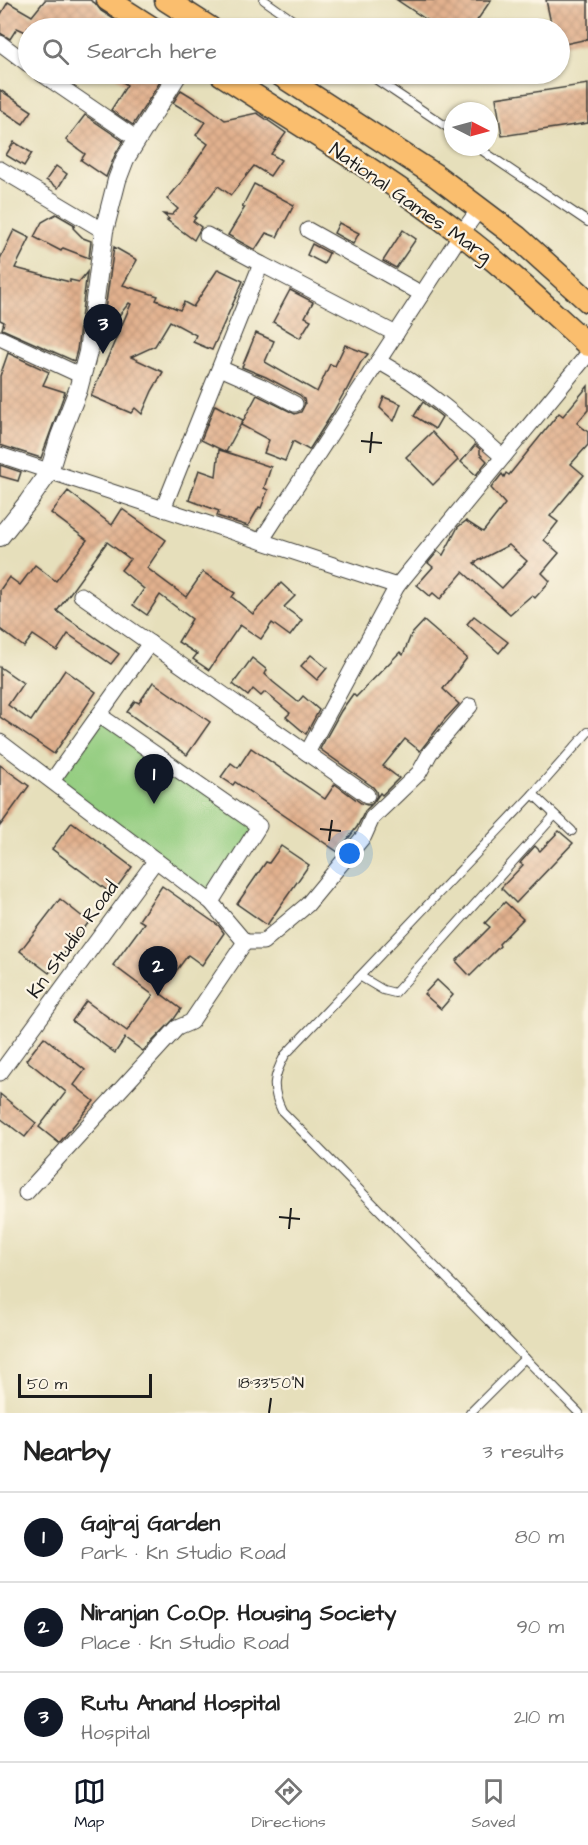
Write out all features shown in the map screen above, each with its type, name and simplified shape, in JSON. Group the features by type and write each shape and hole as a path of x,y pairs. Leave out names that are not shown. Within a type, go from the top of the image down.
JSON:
{"main road":[{"path":"108,0 136,18"},
{"path":"166,0 192,18"},
{"name":"National Games Marg","path":"236,84 417,201 496,262 588,345"},
{"name":"National Games Marg","path":"294,84 435,175 480,208 517,237 588,301"}],"street":[{"path":"0,43 18,56"},
{"path":"56,84 137,140"},
{"path":"0,537 49,472 78,390 88,352 104,231 117,180 126,159 172,84"},
{"path":"0,169 104,231"},
{"path":"261,541 480,208"},
{"path":"308,230 422,294"},
{"path":"207,235 396,334"},
{"path":"163,509 261,264"},
{"path":"0,338 82,376"},
{"path":"307,753 397,586 588,354"},
{"path":"378,361 454,412 503,457"},
{"path":"220,368 295,404"},
{"path":"0,455 397,586"},
{"path":"81,595 367,795"},
{"path":"52,781 150,643"},
{"path":"245,942 263,942 307,905 364,836 372,818 419,773 430,753 470,706"},
{"path":"99,715 259,826 212,902"},
{"path":"0,742 212,902 245,942"},
{"name":"Kn Studio Road","path":"0,1073 156,860"},
{"path":"26,1193 177,1028 191,1022 245,942"}],"lane":[{"path":"264,0 290,18"},
{"path":"383,84 444,125"},
{"path":"490,156 588,222"},
{"path":"579,1413 282,1111 276,1098 274,1085 277,1069 285,1055 533,794 588,732"},
{"path":"533,794 572,831"},
{"path":"361,976 383,990 395,993 555,815"},
{"path":"470,1413 525,1358"}],"green space":[{"path":"99,715 259,826 211,902 52,781"}],"building":[{"path":"45,0 90,0 112,18 18,18 18,28 10,39 0,33 0,16 8,2 32,16"},
{"path":"397,0 491,0 479,18 424,18"},
{"path":"546,0 588,0 588,39 570,43 570,18 550,18"},
{"path":"159,84 133,125 111,110 127,85"},
{"path":"588,84 588,123 502,136 496,98"},
{"path":"0,90 32,111 23,124 0,109"},
{"path":"181,90 225,120 257,113 286,133 271,154 281,160 270,176 254,166 231,195 218,186 194,217 196,218 193,221 201,227 194,240 167,220 169,219 163,214 172,215 178,209 167,199 208,144 196,135 205,122 173,103"},
{"path":"85,115 123,141 106,177 81,160 85,154 66,140"},
{"path":"14,142 32,153 24,166 6,155"},
{"path":"56,166 67,174 58,188 46,180"},
{"path":"254,184 294,205 277,237 266,233 255,250 228,235 245,207 242,207"},
{"path":"56,214 75,225 73,228 83,238 91,241 89,258 63,248 61,251 34,237 42,222"},
{"path":"339,223 359,233 353,244 334,233"},
{"path":"14,230 30,238 15,268 70,282 70,280 79,282 87,272 74,361 2,329 4,322 0,320 0,259"},
{"path":"403,230 416,239 396,268 383,261"},
{"path":"312,244 329,253 324,264 307,255"},
{"path":"114,247 137,260 123,285 158,296 156,300 180,310 184,302 193,307 218,269 243,281 212,350 193,342 196,335 170,321 155,346 131,357 163,372 142,414 135,408 131,413 91,396 131,304 129,303 101,338"},
{"path":"290,290 313,302 305,317 311,320 300,338 273,322"},
{"path":"256,333 274,341 265,362 317,392 330,364 335,366 345,345 368,354 309,450 293,441 285,461 264,453 269,440 241,425 257,395 295,414 301,412 305,404 300,395 242,367"},
{"path":"8,353 49,372 43,385 65,392 41,458 0,445 0,376"},
{"path":"588,386 588,410 577,423 588,432 588,445 571,464 584,475 550,516 558,522 544,540 559,553 542,573 550,581 535,598 532,595 510,614 463,572 440,599 433,593 430,596 417,585 433,567 428,563 438,551 443,555 458,527 466,521 483,532 505,504 491,488 502,474 504,477 506,473 509,475 559,413 563,416","holes":["509,545 527,561 502,588 474,563"]},
{"path":"384,397 401,404 394,421 380,408"},
{"path":"423,402 442,417 435,429 414,416"},
{"path":"215,405 243,420 226,452 201,440"},
{"path":"432,432 458,460 433,485 406,457"},
{"path":"475,445 487,461 476,475 461,462"},
{"path":"219,450 271,467 264,488 268,490 261,508 259,507 248,526 217,516 219,511 189,500 199,470 216,476"},
{"path":"0,465 21,472 18,481 0,476"},
{"path":"68,491 112,525 122,509 166,540 147,568 186,597 203,572 235,593 232,597 253,614 281,583 295,596 284,607 302,620 290,636 272,623 261,639 240,625 209,670 193,659 197,654 178,642 192,619 160,595 147,615 133,605 144,589 121,570 130,559 107,542 57,611 119,654 111,664 68,634 57,651 33,635 24,647 0,629 0,590 9,577 20,585 35,565 56,581 87,540 51,513"},
{"path":"474,616 508,642 499,653 467,624"},
{"path":"424,621 467,658 443,689 459,704 420,751 405,739 383,766 399,778 382,795 380,793 372,804 377,796 373,787 320,749 353,694 356,697 400,652 403,655 411,635"},
{"path":"311,655 327,668 317,680 301,666"},
{"path":"252,658 267,670 265,674 273,682 298,702 303,696 319,710 306,734 286,717 290,713 265,692 261,696 253,689 248,696 233,684"},
{"path":"0,667 23,683 8,705 31,721 65,670 96,692 54,754 0,717"},
{"path":"153,682 210,722 187,755 127,712 135,701 139,703"},
{"path":"251,748 325,799 335,784 361,803 372,804 338,852 235,782 233,785 221,777 231,763 238,768"},
{"path":"0,765 29,786 0,826"},
{"path":"72,822 132,867 112,894 52,849"},
{"path":"559,831 573,843 516,903 501,888 523,865 520,863 535,846 540,851"},
{"path":"281,846 309,865 267,925 237,904 266,862 269,863"},
{"path":"162,886 219,926 224,933 202,965 188,955 160,993 181,1009 174,1019 143,1051 125,1038 115,1053 72,1021 86,1001 127,1031 153,995 113,965 144,923 139,920"},
{"path":"60,899 89,922 49,973 20,951"},
{"path":"505,902 523,919 470,976 456,961 490,927 485,923"},
{"path":"437,980 453,995 441,1009 424,994"},
{"path":"44,1037 85,1070 74,1085 94,1101 59,1143 39,1127 66,1092 26,1060"},
{"path":"0,1094 36,1123 25,1137 0,1118"}],"place":[{"name":"Rutu Anand Hospital","path":"103,354"},
{"name":"Gajraj Garden","path":"154,804"},
{"name":"Niranjan Co.Op. Housing Society","path":"158,996"}]}
